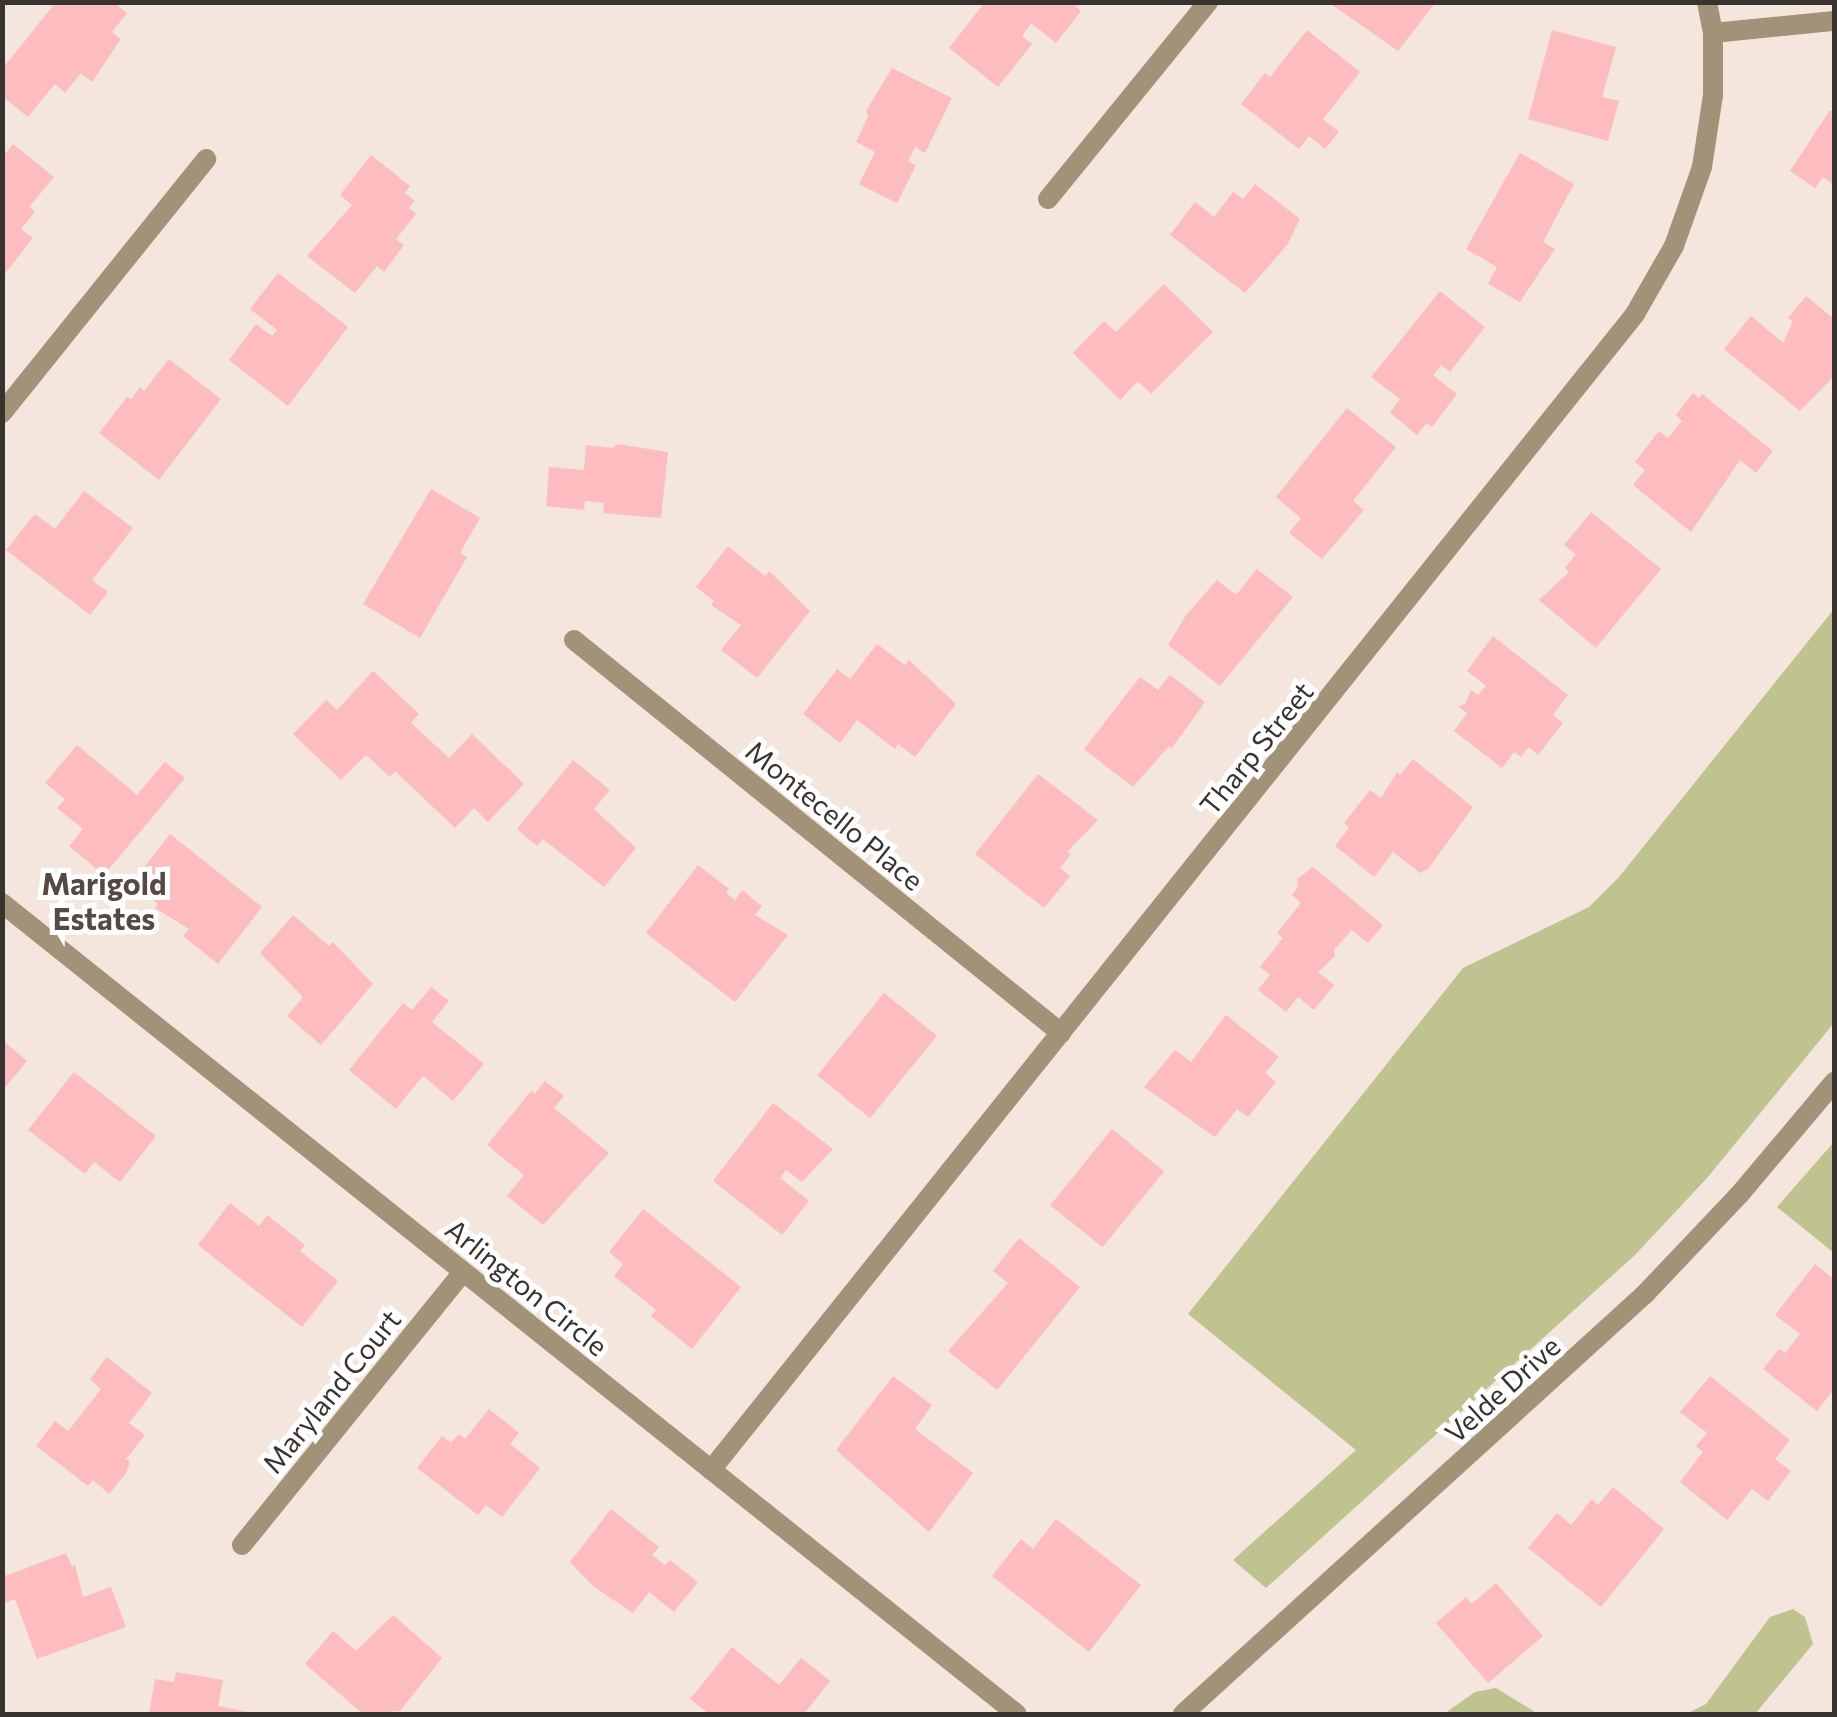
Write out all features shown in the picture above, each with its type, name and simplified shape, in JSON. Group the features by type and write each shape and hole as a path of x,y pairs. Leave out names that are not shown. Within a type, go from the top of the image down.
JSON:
{"street":[{"path":"1048,199 1208,2"},
{"name":"Tharp Street","path":"710,1470 1636,314 1674,246 1702,166 1712,95 1713,33 1707,2"},
{"path":"1713,33 1834,21"},
{"path":"2,413 206,159"},
{"name":"Montecello Place","path":"574,640 1061,1034"},
{"name":"Arlington Circle","path":"2,903 1017,1714"},
{"name":"Velde Drive","path":"1184,1714 1633,1306 1727,1208 1834,1082"},
{"name":"Maryland Court","path":"242,1545 463,1272"}],"green space":[{"path":"1834,609 1834,1023 1707,1178 1635,1255 1266,1588 1233,1560 1356,1450 1188,1314 1463,968 1589,907 1619,877"},
{"path":"1834,1142 1834,1253 1777,1207"},
{"path":"1793,1609 1805,1617 1813,1644 1755,1714 1686,1714 1706,1704 1770,1617"},
{"path":"1496,1688 1538,1714 1444,1714 1475,1692"}],"building":[{"path":"56,2 113,2 127,13 112,32 121,39 92,82 81,73 65,93 55,84 28,117 2,96 2,69"},
{"path":"985,2 1071,2 1081,11 1056,43 1031,23 1022,36 1032,44 998,87 949,48"},
{"path":"1328,2 1436,2 1398,51"},
{"path":"1307,30 1360,72 1323,119 1339,132 1325,149 1309,136 1299,149 1241,104 1265,73 1270,77"},
{"path":"1552,30 1616,47 1602,97 1619,101 1608,141 1528,119"},
{"path":"892,68 952,98 925,153 915,147 908,161 916,165 897,203 859,184 875,152 856,142 868,116 866,111"},
{"path":"1830,110 1834,113 1834,185 1823,177 1815,188 1790,171"},
{"path":"13,144 54,177 29,207 35,212 21,229 33,238 2,277 2,158"},
{"path":"1520,153 1574,184 1543,242 1555,249 1520,302 1488,284 1497,267 1466,249"},
{"path":"371,155 410,186 405,193 415,201 409,208 416,214 396,239 404,245 384,272 377,266 355,293 307,256 352,205 340,195"},
{"path":"1255,184 1300,219 1287,245 1245,293 1170,235 1195,202 1214,217 1233,192 1243,199"},
{"path":"278,273 348,327 288,406 229,360 256,324 272,336 277,330 250,309"},
{"path":"1164,284 1213,332 1151,394 1138,381 1120,400 1073,353 1104,321 1116,332"},
{"path":"1440,291 1485,327 1450,372 1441,365 1433,375 1457,394 1432,427 1427,423 1417,435 1390,413 1400,399 1371,377"},
{"path":"1806,296 1834,319 1834,368 1832,378 1800,411 1724,349 1751,316 1783,343 1793,321 1788,318"},
{"path":"169,359 221,399 159,480 99,433 127,397 131,399 140,387 144,391"},
{"path":"1693,393 1699,398 1702,394 1773,451 1756,473 1740,460 1691,532 1633,485 1645,470 1635,462 1659,431 1668,438 1682,421 1676,415"},
{"path":"1347,408 1396,447 1353,501 1364,510 1322,559 1289,533 1301,518 1276,497"},
{"path":"617,444 668,452 661,518 603,513 604,503 585,501 584,510 546,506 549,467 584,470 586,445 613,448"},
{"path":"431,489 480,518 460,553 467,557 420,638 363,604"},
{"path":"84,491 133,528 92,580 108,592 90,615 6,550 35,514 55,529"},
{"path":"1591,512 1661,569 1596,648 1539,600 1569,572 1565,568 1576,554 1564,545"},
{"path":"728,546 765,576 769,571 810,611 757,678 721,650 741,625 711,605 714,601 696,587"},
{"path":"1257,569 1293,597 1220,686 1168,645 1186,615 1217,580 1236,595"},
{"path":"1493,636 1568,695 1553,715 1563,723 1538,755 1529,747 1521,757 1514,752 1502,768 1454,731 1467,713 1458,706 1465,704 1471,690 1478,695 1486,686 1467,671"},
{"path":"877,644 905,665 909,660 956,704 915,757 898,744 895,749 857,720 840,743 803,714 837,669 850,679"},
{"path":"373,671 419,714 411,723 449,758 472,734 524,784 488,822 474,808 455,828 395,771 390,777 366,755 341,780 293,734 326,700 337,710"},
{"path":"1170,675 1205,702 1172,748 1169,746 1133,787 1084,749 1140,677 1158,690"},
{"path":"77,745 137,795 165,762 185,778 104,875 69,846 83,829 57,808 65,799 45,783"},
{"path":"1413,759 1473,807 1428,869 1420,873 1393,852 1374,877 1335,846 1349,828 1344,823 1370,790 1381,798 1397,772 1400,775"},
{"path":"573,760 610,790 594,809 636,848 604,887 543,839 537,846 517,829"},
{"path":"1038,774 1098,820 1067,852 1071,854 1060,868 1070,876 1044,908 975,854"},
{"path":"170,834 262,907 218,964 183,936 189,929 155,908 158,904 132,883"},
{"path":"698,865 729,889 726,893 735,900 742,890 762,906 755,915 788,935 735,1002 646,933"},
{"path":"1313,867 1383,925 1368,943 1352,930 1334,950 1335,956 1318,972 1334,985 1314,1010 1298,997 1286,1012 1258,990 1270,975 1260,967 1283,938 1277,933 1301,903 1292,895 1298,887 1297,879"},
{"path":"293,915 329,946 333,942 373,984 321,1045 287,1016 303,997 260,953"},
{"path":"431,987 449,1001 432,1022 484,1064 453,1101 423,1076 396,1109 349,1070 403,1003 412,1010"},
{"path":"884,993 937,1036 870,1118 817,1075"},
{"path":"1226,1015 1279,1057 1265,1073 1276,1082 1248,1117 1237,1109 1215,1137 1144,1087 1175,1050 1191,1062"},
{"path":"2,1040 27,1061 2,1091"},
{"path":"74,1072 156,1136 120,1182 94,1162 85,1174 28,1130"},
{"path":"545,1081 564,1096 554,1108 609,1153 543,1225 507,1196 524,1175 487,1145 531,1091 535,1094"},
{"path":"773,1103 833,1149 802,1182 786,1170 780,1178 809,1201 782,1235 713,1181"},
{"path":"1112,1129 1164,1171 1102,1247 1050,1205"},
{"path":"230,1203 259,1226 267,1215 305,1245 300,1251 338,1281 302,1327 198,1245"},
{"path":"643,1209 741,1287 692,1349 651,1316 656,1310 614,1276 623,1264 609,1252"},
{"path":"1019,1238 1080,1287 997,1390 948,1351 1008,1283 993,1271"},
{"path":"1815,1264 1834,1279 1834,1389 1817,1411 1763,1369 1779,1349 1785,1353 1800,1334 1775,1315"},
{"path":"107,1357 152,1393 129,1423 145,1435 126,1459 130,1462 126,1473 109,1494 93,1480 88,1486 36,1446 55,1421 68,1431 101,1389 90,1379"},
{"path":"893,1376 932,1405 915,1429 973,1473 929,1532 836,1450"},
{"path":"1710,1376 1790,1440 1775,1459 1791,1471 1768,1501 1752,1489 1727,1520 1680,1482 1703,1452 1696,1446 1707,1433 1680,1412"},
{"path":"489,1409 519,1433 510,1444 540,1468 502,1517 486,1505 478,1515 417,1468 442,1436 451,1443 459,1434 465,1439"},
{"path":"1613,1487 1664,1529 1601,1607 1528,1548 1557,1513 1571,1525 1592,1499 1598,1505"},
{"path":"611,1509 659,1547 652,1555 665,1565 670,1560 698,1582 674,1612 649,1592 633,1613 593,1586 570,1562"},
{"path":"1056,1519 1141,1585 1089,1652 992,1576 1021,1539 1033,1549"},
{"path":"66,1553 72,1567 75,1565 83,1597 111,1587 126,1627 37,1659 15,1599 2,1604 2,1577"},
{"path":"1496,1583 1543,1636 1488,1683 1436,1623 1466,1597 1472,1604"},
{"path":"393,1615 442,1658 400,1711 363,1714 305,1664 333,1631 356,1651"},
{"path":"732,1647 779,1685 801,1658 830,1681 804,1714 709,1714 690,1699"},
{"path":"176,1672 223,1680 218,1706 258,1714 149,1714 155,1679 174,1682"}],"district":[{"name":"Marigold Estates","path":"104,900"}]}
